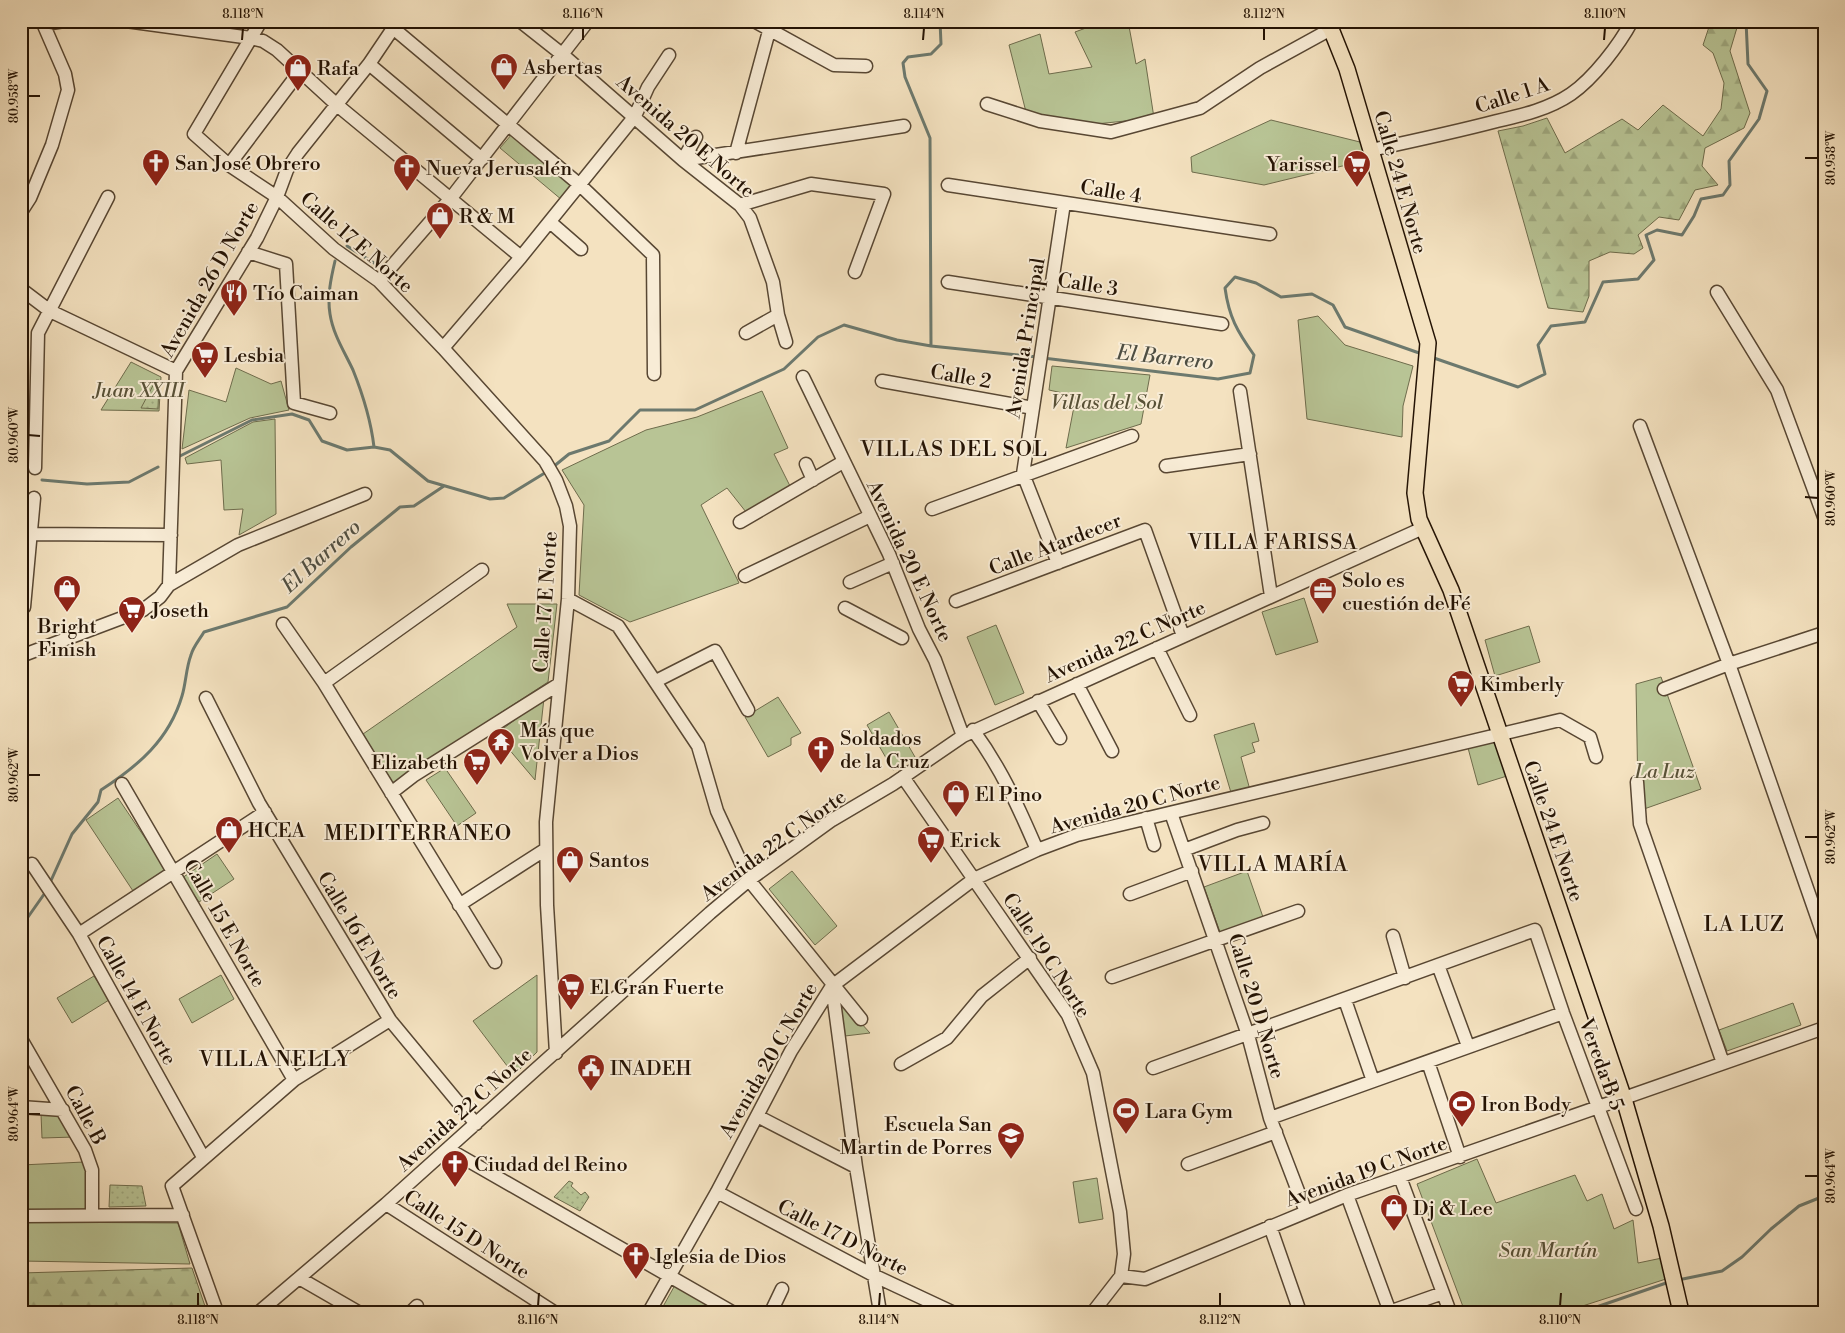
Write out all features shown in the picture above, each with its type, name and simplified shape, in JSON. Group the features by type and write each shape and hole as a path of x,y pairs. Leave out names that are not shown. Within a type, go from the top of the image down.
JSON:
{"main road":[{"name":"Calle 24 E Norte","path":"1328,25 1347,69 1428,343 1415,492 1419,519 1451,590 1624,1099 1652,1194 1681,1312"}],"street":[{"path":"21,212 30,198 52,145 68,90 65,74 44,23 64,21"},
{"path":"126,21 251,38 269,45 337,105 521,257"},
{"path":"251,38 261,21"},
{"name":"Avenida 20 E Norte","path":"520,21 635,116 683,160 740,205 750,218 773,282 778,315 786,342"},
{"path":"380,281 510,125 588,21"},
{"path":"754,21 769,32 834,66 866,66"},
{"name":"Calle 1 A","path":"1371,150 1476,127 1541,110 1559,102 1573,93 1604,61 1632,21"},
{"path":"396,24 580,185 653,255 654,374"},
{"name":"Avenida 26 D Norte","path":"169,585 176,370 248,252 277,197 287,170 369,64 396,24"},
{"path":"988,104 1040,121 1111,132 1200,108 1328,25"},
{"path":"736,153 769,32"},
{"name":"Calle 17 E Norte","path":"251,38 194,134 229,165 277,197 334,249 380,281 545,461 556,480 569,517 568,598 547,796 546,850 556,1053"},
{"path":"443,348 550,222 635,116 648,87 669,55"},
{"path":"369,64 482,159"},
{"path":"229,165 300,71"},
{"path":"683,160 904,126"},
{"path":"683,160 696,137"},
{"path":"740,205 811,184 884,194 855,272"},
{"name":"Calle 4","path":"948,185 1270,234"},
{"path":"34,468 38,333 108,197"},
{"name":"Avenida Principal","path":"1023,474 1064,203"},
{"path":"550,222 581,248"},
{"path":"248,252 286,264 294,403 330,413"},
{"name":"Calle 3","path":"948,282 1222,324"},
{"path":"21,289 50,311 176,370"},
{"path":"1717,292 1777,390 1824,517"},
{"path":"746,332 778,315"},
{"name":"Avenida 20 E Norte","path":"803,377 893,563 919,629 968,733 993,758 1016,801 1037,850"},
{"name":"Calle 2","path":"882,381 1033,408"},
{"path":"1240,391 1271,596"},
{"path":"1640,426 1729,664 1824,937"},
{"path":"932,509 1023,474 1132,436"},
{"path":"1166,466 1250,454"},
{"path":"740,522 844,462"},
{"path":"806,464 813,480"},
{"path":"1023,474 1058,563"},
{"path":"21,656 143,610 160,597 169,585 238,545 365,494"},
{"path":"24,607 34,498"},
{"path":"745,576 870,516"},
{"name":"Avenida 22 C Norte","path":"259,1312 386,1204 749,880 832,820 903,777 968,733 1423,528"},
{"name":"Calle Atardecer","path":"956,601 1145,530 1183,636"},
{"path":"30,534 171,536"},
{"path":"850,582 893,563"},
{"path":"324,683 482,570"},
{"path":"568,598 618,626 698,746 717,811 749,880 861,1020"},
{"path":"845,608 902,638"},
{"path":"283,624 324,683 495,962"},
{"path":"1664,689 1729,664 1824,632"},
{"path":"1157,648 1190,715"},
{"path":"656,681 715,651 748,710"},
{"path":"391,793 413,776 559,684"},
{"path":"1077,684 1112,751"},
{"name":"Calle 16 E Norte","path":"206,698 264,812 390,1020 476,1124"},
{"path":"1038,701 1060,738"},
{"name":"Avenida 20 C Norte","path":"649,1312 668,1275 717,1192 791,1051 832,986 974,879 1037,850 1077,835 1560,720 1590,737 1596,757"},
{"name":"Calle 19 C Norte","path":"903,777 1068,1015 1093,1073 1121,1219 1124,1254 1121,1276"},
{"path":"1637,782 1640,824 1723,1064"},
{"name":"Calle 15 E Norte","path":"122,784 175,872 294,1080"},
{"path":"79,934 264,812"},
{"name":"Calle 20 D Norte","path":"1171,813 1218,941 1248,1035 1270,1118 1306,1212"},
{"path":"1146,818 1154,845"},
{"path":"1184,850 1237,830 1263,823"},
{"path":"459,905 546,850"},
{"name":"Calle 14 E Norte","path":"32,864 79,934 203,1157"},
{"path":"1130,894 1192,871"},
{"path":"1112,977 1218,941 1298,911"},
{"name":"Vereda B 5","path":"1438,966 1535,930 1597,1108 1636,1209"},
{"path":"1392,936 1404,978"},
{"path":"901,1064 947,1038 982,996 1030,958"},
{"path":"1153,1068 1438,966 1468,1046"},
{"path":"832,986 856,1167 880,1312"},
{"path":"1345,1000 1373,1081"},
{"path":"1270,1118 1563,1013"},
{"path":"217,1312 172,1186 203,1157 294,1080 390,1020"},
{"name":"Avenida 19 C Norte","path":"1121,1276 1144,1278 1347,1195 1460,1158 1824,1028"},
{"name":"Calle B","path":"21,1039 86,1150 92,1170 92,1216"},
{"path":"1428,1062 1460,1158"},
{"path":"21,1107 62,1110"},
{"path":"757,1116 856,1167"},
{"path":"1188,1164 1276,1132"},
{"path":"448,1149 732,1312"},
{"path":"1400,1177 1450,1312"},
{"name":"Calle 17 D Norte","path":"717,1192 875,1276 952,1312"},
{"path":"1347,1195 1389,1312 1442,1293"},
{"name":"Calle 15 D Norte","path":"386,1204 554,1312"},
{"path":"21,1216 182,1215"},
{"path":"1270,1226 1300,1312"},
{"path":"1093,1312 1121,1276"},
{"path":"299,1278 358,1312"},
{"path":"772,1312 782,1290"}],"green space":[{"path":"1105,21 1128,21 1136,64 1145,59 1154,118 1096,124 1026,112 1009,45 1040,34 1049,74 1092,67 1075,32"},
{"path":"1711,21 1739,21 1730,51 1750,113 1744,128 1705,148 1702,166 1718,185 1695,190 1679,220 1659,217 1638,235 1643,248 1634,254 1610,252 1589,261 1589,296 1583,312 1548,308 1498,131 1523,126 1547,118 1565,153 1622,119 1638,130 1663,105 1703,136 1721,109 1724,83 1713,53 1703,45"},
{"path":"1271,120 1364,143 1367,160 1264,185 1192,172 1191,157"},
{"path":"512,134 574,185 562,200 500,148"},
{"path":"1318,316 1345,345 1413,366 1403,406 1402,437 1307,419 1298,320"},
{"name":"Juan XXIII","path":"131,362 161,377 159,411 101,410"},
{"name":"Villas del Sol","path":"1052,366 1150,375 1141,424 1066,448 1076,396 1049,390"},
{"path":"236,368 271,384 281,381 289,410 250,418 182,449 189,390 226,402"},
{"path":"156,380 159,380 158,409 141,408"},
{"path":"762,391 788,448 774,454 790,486 746,512 727,488 701,505 739,583 630,622 579,595 584,505 562,470 646,430 697,417"},
{"path":"275,419 276,514 239,535 243,509 224,510 221,460 187,464 185,458 253,422"},
{"path":"1304,598 1318,642 1276,655 1262,612"},
{"path":"507,604 557,604 548,682 393,783 363,734 517,627"},
{"path":"996,625 1024,693 995,705 967,637"},
{"path":"1529,626 1540,662 1495,676 1485,640"},
{"name":"La Luz","path":"1661,677 1701,789 1644,809 1638,795 1636,684"},
{"path":"778,697 801,733 791,738 791,745 768,757 745,717"},
{"path":"544,698 535,780 496,734"},
{"path":"889,712 915,757 893,770 867,725"},
{"path":"1254,723 1259,741 1252,743 1255,752 1241,757 1250,790 1232,796 1214,735"},
{"path":"1497,741 1507,776 1478,785 1468,748"},
{"path":"445,768 476,813 457,826 426,780"},
{"path":"118,798 168,872 135,894 86,820"},
{"path":"217,854 234,879 199,902 182,878"},
{"path":"792,871 837,926 815,945 769,889"},
{"path":"1247,871 1264,920 1221,935 1204,887"},
{"path":"221,975 234,999 192,1023 179,999"},
{"path":"537,975 537,1052 514,1075 473,1021"},
{"path":"94,976 109,1000 72,1023 57,998"},
{"path":"841,1001 870,1033 845,1036 839,1002"},
{"path":"1793,1003 1801,1025 1727,1051 1719,1030"},
{"path":"41,1114 63,1114 75,1137 42,1138"},
{"name":"San Martín","path":"1477,1159 1496,1203 1575,1175 1587,1201 1602,1194 1614,1229 1633,1220 1638,1263 1662,1258 1669,1278 1564,1312 1465,1312 1417,1184"},
{"path":"84,1162 88,1171 88,1210 21,1210 21,1165"},
{"path":"1097,1178 1103,1219 1079,1223 1073,1182"},
{"path":"569,1181 573,1183 571,1186 581,1195 585,1192 589,1197 580,1211 554,1197"},
{"path":"110,1185 142,1186 146,1206 109,1207"},
{"path":"21,1222 178,1223 190,1264 21,1261"},
{"path":"192,1268 207,1312 21,1312 21,1273"},
{"path":"675,1285 722,1312 660,1312"}],"waterway":[{"path":"931,346 930,138 905,77 903,63 908,57 931,54 941,44 940,21"},
{"name":"El Barrero","path":"1431,357 1518,387 1545,374 1538,345 1551,326 1585,322 1603,282 1638,279 1654,260 1646,235 1657,230 1682,235 1694,216 1701,199 1723,195 1730,185 1729,161 1759,119 1767,91 1748,64 1746,21"},
{"path":"347,246 382,268"},
{"path":"335,261 329,294 331,321 360,389 369,418 374,447"},
{"name":"El Barrero","path":"1043,358 1218,379 1250,373 1254,355 1235,323 1225,288 1235,277 1256,283 1281,297 1312,294 1333,305 1345,327 1422,354"},
{"name":"El Barrero","path":"553,467 569,454 609,441 640,410 695,410 784,369 818,337 844,325 897,340 931,346 1037,357"},
{"path":"178,457 252,420 292,414 309,420 322,441 347,450 374,447 390,450 428,481 490,499 504,498 548,471"},
{"path":"42,480 87,484 129,482 158,467"},
{"path":"21,485 25,484"},
{"name":"El Barrero","path":"49,885 72,834 98,802 101,790 139,761 160,739 169,726 182,696 192,652 204,632 287,607 351,547 400,507 414,506 444,486"},
{"name":"El Barrero","path":"21,927 47,890"},
{"path":"1678,1280 1722,1271 1742,1257 1771,1229 1799,1206 1824,1196"},
{"path":"1582,1312 1669,1282"}],"place":[{"name":"Asbertas","path":"504,91"},
{"name":"Rafa","path":"298,92"},
{"name":"San José Obrero","path":"156,187"},
{"name":"Yarissel","path":"1357,188"},
{"name":"Nueva Jerusalén","path":"407,192"},
{"name":"R & M","path":"440,240"},
{"name":"Tío Caiman","path":"234,317"},
{"name":"Lesbia","path":"205,379"},
{"name":"Bright Finish","path":"67,613"},
{"name":"Solo es cuestión de Fé","path":"1323,615"},
{"name":"Joseth","path":"132,634"},
{"name":"Kimberly","path":"1461,708"},
{"name":"Más que Volver a Dios","path":"501,766"},
{"name":"Soldados de la Cruz","path":"821,774"},
{"name":"Elizabeth","path":"477,786"},
{"name":"El Pino","path":"956,818"},
{"name":"HCEA","path":"229,854"},
{"name":"Erick","path":"931,864"},
{"name":"Santos","path":"570,884"},
{"name":"El Gran Fuerte","path":"571,1011"},
{"name":"INADEH","path":"591,1092"},
{"name":"Iron Body","path":"1462,1128"},
{"name":"Lara Gym","path":"1126,1135"},
{"name":"Escuela San Martin de Porres","path":"1011,1160"},
{"name":"Ciudad del Reino","path":"455,1188"},
{"name":"Dj & Lee","path":"1394,1232"},
{"name":"Iglesia de Dios","path":"636,1280"}],"district":[{"name":"VILLAS DEL SOL","path":"954,449"},
{"name":"VILLA FARISSA","path":"1273,542"},
{"name":"MEDITERRANEO","path":"418,833"},
{"name":"VILLA MARÍA","path":"1273,864"},
{"name":"LA LUZ","path":"1744,924"},
{"name":"VILLA NELLY","path":"275,1059"}]}
